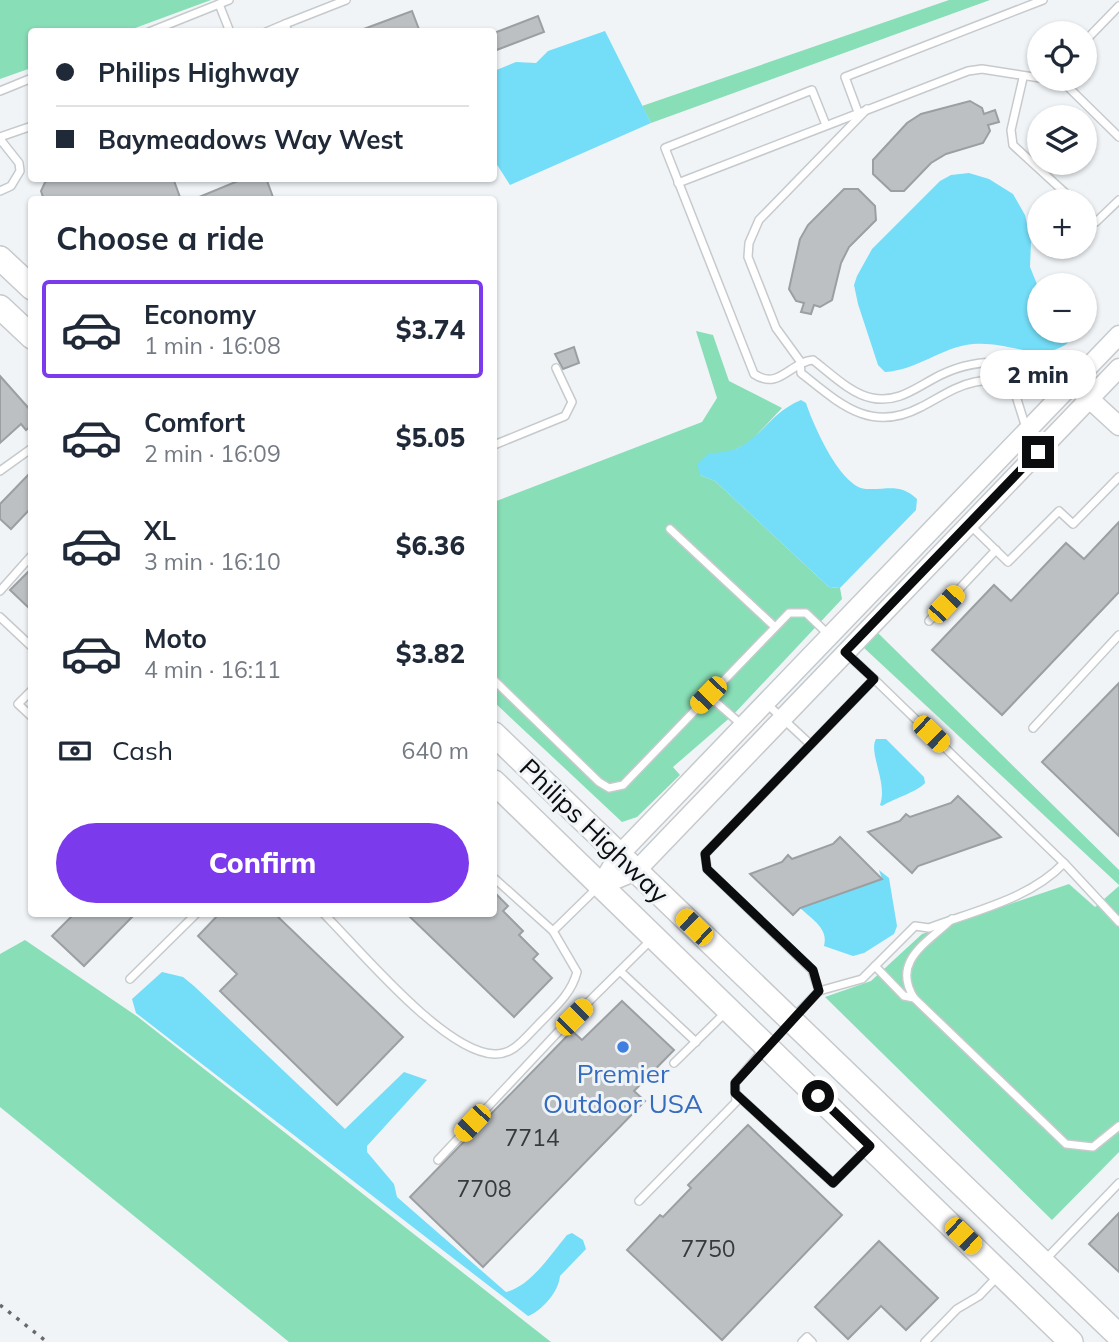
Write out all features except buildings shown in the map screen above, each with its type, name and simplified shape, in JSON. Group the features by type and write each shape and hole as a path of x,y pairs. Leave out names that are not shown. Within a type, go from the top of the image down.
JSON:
{"main road":[{"path":"0,258 28,284"},
{"path":"0,307 28,333"},
{"name":"Philips Highway","path":"497,737 1119,1336"},
{"name":"Philips Highway","path":"497,785 1071,1342"},
{"path":"766,1046 790,1020"},
{"path":"1001,1272 1042,1263"}],"street":[{"path":"600,886 619,855 1119,335"},
{"path":"600,886 636,871 1119,368"},
{"path":"1073,383 1119,426"}],"lane":[{"path":"159,28 229,0"},
{"path":"287,28 345,0"},
{"path":"858,113 845,77 1043,0"},
{"path":"219,4 228,28"},
{"path":"1097,29 1119,6"},
{"path":"678,183 968,71 982,69 1027,78"},
{"path":"1023,78 1011,130 1013,145 1061,189"},
{"path":"0,91 28,80"},
{"path":"826,125 812,90 665,148 749,367 762,379 772,380 784,376 800,361 813,360 849,387 870,398 886,400 902,396 946,372 987,362 1029,365 1073,383"},
{"path":"1072,91 1119,137"},
{"path":"867,109 759,220 749,243 748,257 776,328 800,361 801,373 844,407 862,415 883,417 911,412 972,383 1013,379 1048,388 1073,383"},
{"path":"0,191 11,186 20,172 19,163 0,138 28,128"},
{"path":"1097,221 1119,200"},
{"path":"497,444 565,416 572,402 556,368"},
{"path":"993,380 1016,396 1027,431"},
{"path":"0,471 28,451"},
{"path":"968,524 1008,562 1059,511 1073,524 1119,477"},
{"path":"670,529 775,626"},
{"path":"929,621 996,550"},
{"path":"0,591 28,560"},
{"path":"497,683 609,788 623,785 789,613 806,613 830,636"},
{"path":"0,617 28,643"},
{"path":"1033,728 1119,635"},
{"path":"845,652 1064,863 1119,922"},
{"path":"819,991 813,970 707,869 705,854 874,679"},
{"path":"28,694 18,704 28,713"},
{"path":"708,695 743,726"},
{"path":"765,703 810,744"},
{"path":"790,1020 819,991 862,979 915,926 929,928 1035,886 1064,863"},
{"path":"327,917 440,1031 481,1052 496,1054 513,1050 573,989 577,972 554,931 497,881"},
{"path":"554,931 600,886"},
{"path":"130,979 193,917"},
{"path":"952,919 909,960 905,968 907,987 914,998 1066,1144 1093,1147 1119,1126"},
{"path":"438,1160 654,937"},
{"path":"874,966 904,996 914,998"},
{"path":"620,971 695,1042"},
{"path":"674,1063 729,1009"},
{"path":"639,1201 736,1101 735,1083 766,1046"},
{"path":"735,1093 833,1183 870,1146"},
{"path":"1042,1263 1119,1183"},
{"path":"925,1342 957,1309 979,1296 1001,1272"},
{"path":"802,1342 807,1337 812,1342"}],"green space":[{"path":"0,0 211,0 135,28 28,28 28,69 0,79"},
{"path":"949,0 990,0 651,123 642,106"},
{"path":"696,331 713,335 729,381 782,408 749,443 727,453 700,475 715,481 829,587 840,588 842,599 733,715 673,767 680,775 637,817 622,822 497,705 497,501 702,422 717,398"},
{"path":"878,633 1119,870 1119,885 863,647"},
{"path":"1069,884 1095,907 1119,886 1119,1152 1052,1220 825,997 871,981 922,934"},
{"path":"25,940 138,1017 551,1342 289,1342 0,1107 0,954"}],"water":[{"path":"605,31 651,123 510,185 497,165 497,70 516,62 536,63 548,51"},
{"path":"969,173 989,179 1013,194 1025,215 1027,259 1030,259 1032,273 1027,273 1027,343 1068,343 1043,352 973,344 950,349 908,367 885,372 878,365 858,304 854,285 857,276 872,249 940,181 951,175"},
{"path":"801,400 806,403 829,454 847,479 867,489 899,489 917,499 916,510 840,588 829,587 715,481 700,475 697,464 709,453 739,448 787,407"},
{"path":"876,739 886,739 924,777 925,783 882,806 882,787 874,752"},
{"path":"879,870 889,878 897,926 894,934 864,953 853,956 824,946 822,929 800,908 882,879"},
{"path":"162,972 183,977 194,986 345,1129 404,1072 427,1080 367,1146 367,1152 394,1184 397,1197 506,1292 515,1289 532,1276 567,1235 572,1233 583,1240 586,1249 560,1276 557,1288 549,1300 528,1316 136,1013 132,999"}],"railway":[{"path":"0,1305 47,1342"}],"place":[{"name":"Premier Outdoor USA","path":"623,1047"}],"route":[{"path":"818,1096 870,1146 833,1183 735,1093 735,1083 819,991 813,970 707,869 705,854 874,679 845,652 1038,452"}]}
